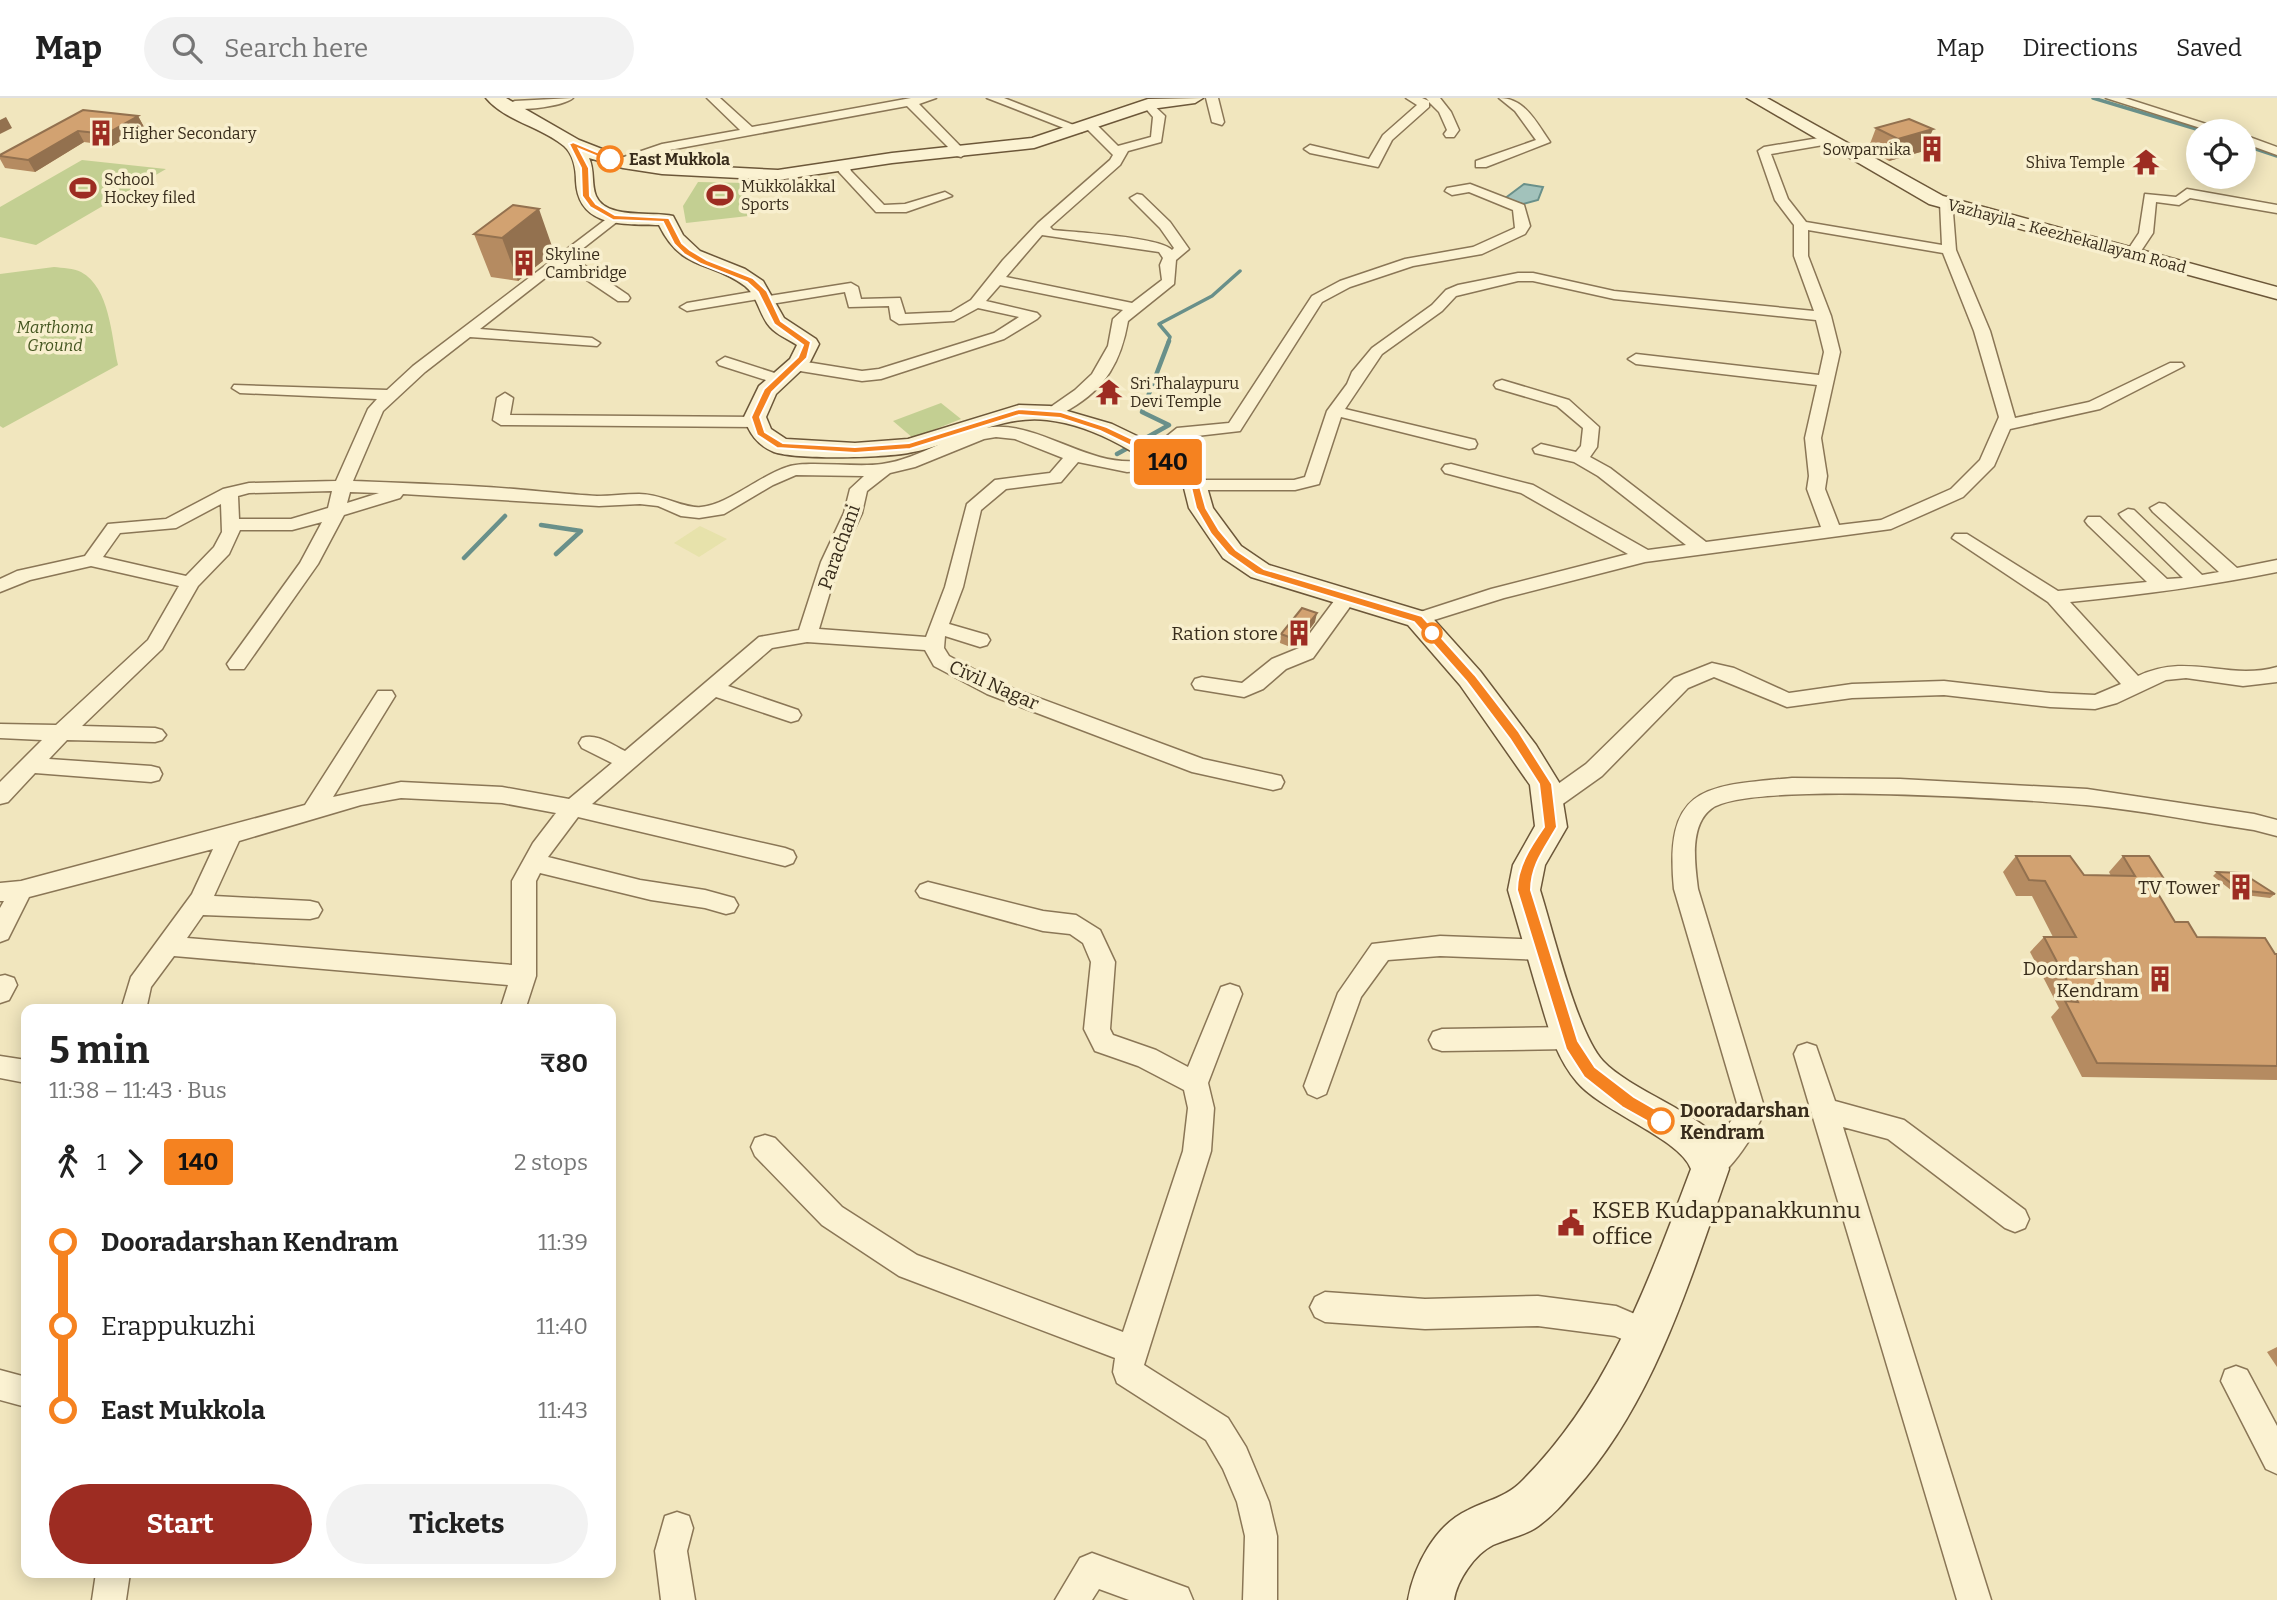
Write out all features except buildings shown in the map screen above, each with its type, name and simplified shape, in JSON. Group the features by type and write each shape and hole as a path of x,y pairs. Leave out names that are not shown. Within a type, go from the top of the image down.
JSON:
{"main road":[{"path":"501,100 573,144 593,154 618,161 662,169 734,175 778,175 892,158 961,153 1034,143 1148,104 1195,98"},
{"name":"Vazhayila - Keezhekallayam Road","path":"1755,98 1936,200 2277,293"},
{"path":"573,144 585,168 586,196 593,205 613,218 666,220 678,244 687,252 704,262 750,280 764,297 777,322 808,344 807,350 761,401 755,417 761,433 780,446 855,450 910,446 1019,412 1050,413 1104,429 1156,454 1196,485 1201,508 1215,531 1232,552 1260,572 1418,619 1449,652 1515,736 1545,784 1551,827 1536,849 1524,877 1527,904 1569,1038 1590,1072 1628,1102 1688,1136 1703,1149 1710,1169 1647,1335 1600,1424 1540,1495 1517,1515 1477,1529 1449,1556 1432,1590 1431,1600"}],"street":[{"path":"501,100 557,103 567,98"},
{"path":"713,98 750,132"},
{"path":"844,98 859,111"},
{"path":"618,161 662,148 930,98"},
{"path":"993,98 1084,127 1119,154"},
{"path":"1212,98 1218,122"},
{"path":"1310,149 1373,164 1387,138 1425,104 1412,98"},
{"path":"1432,98 1442,105 1448,115 1452,130 1450,134"},
{"path":"1481,164 1544,142 1529,119 1506,98"},
{"path":"2112,98 2186,120"},
{"path":"910,102 961,153"},
{"path":"687,307 851,288 854,304 895,301 899,319 954,316 976,303 1008,263 1043,226 1086,190 1123,148 1157,139 1159,116 1148,104"},
{"path":"1831,141 1764,151 1782,201 1801,225 1801,256 1823,316 1832,352 1813,438 1818,476 1816,489 1832,531"},
{"path":"2256,143 2277,151"},
{"path":"844,166 850,178 881,209 905,208 945,196"},
{"path":"92,560 114,528 170,524 229,493 248,488 342,486 599,500 661,500 687,512 699,513 718,510 767,481 794,470 853,472 884,469 909,463 981,434 996,432 1018,434 1074,456 1127,467 1140,466 1184,432 1234,426 1317,299 1345,284 1410,262 1477,251 1520,231 1523,226 1519,208 1470,188 1451,191"},
{"path":"2132,254 2146,233 2150,197 2179,201 2187,193 2277,209"},
{"path":"1050,413 1071,403 1097,382 1115,348 1121,319 1169,281 1167,265 1170,258 1182,249 1165,225 1137,198"},
{"path":"1418,619 1497,593 1645,556 1885,525 1958,494 1988,462 2007,417 1982,331 1949,250 1947,204"},
{"path":"237,664 309,564 336,513 342,486 376,409 419,369 613,218"},
{"path":"1801,225 1949,250"},
{"path":"1043,226 1048,234 1115,240 1164,249 1170,258"},
{"path":"563,257 623,298"},
{"path":"1196,485 1295,485 1311,482 1335,411 1355,384 1358,375 1377,351 1437,308 1451,293 1463,288 1518,277 1533,277 1615,295 1823,316"},
{"path":"997,280 1133,309"},
{"path":"724,362 786,372 862,376 881,374 999,336 1032,316 976,303"},
{"path":"566,342 579,327"},
{"path":"468,332 592,343"},
{"path":"1636,359 1825,381"},
{"path":"2003,426 2094,405 2176,366"},
{"path":"1502,385 1563,403 1591,427 1589,447 1580,458"},
{"path":"240,388 391,395"},
{"path":"505,398 501,421 757,422"},
{"path":"1335,411 1469,443"},
{"path":"1541,449 1580,458 1604,471 1700,547"},
{"path":"936,636 954,587 973,508 1001,484 1055,478 1074,456"},
{"name":"Parachani","path":"807,635 830,562 853,513 859,489 884,469"},
{"path":"1451,469 1527,489 1645,556"},
{"path":"230,524 292,525 411,489"},
{"path":"0,796 62,732 155,644 190,583 222,550 231,532 229,493"},
{"path":"2159,508 2235,576"},
{"path":"2128,514 2198,583"},
{"path":"2094,521 2164,587"},
{"path":"1961,538 2055,598 2134,685"},
{"path":"0,586 24,575 92,560 190,583"},
{"path":"2055,598 2198,583 2277,566"},
{"path":"1202,684 1244,690 1256,684 1279,664 1306,653 1348,597"},
{"path":"514,1004 524,976 524,881 541,849 573,808 766,642 807,635 936,636 980,640"},
{"name":"Civil Nagar","path":"936,636 941,662 994,689 1199,766 1273,782"},
{"path":"1549,802 1594,770 1681,683 1712,670 1727,673 1787,700 1852,691 1944,688 2050,700 2095,702 2110,698 2162,673 2186,671 2243,679 2277,674"},
{"path":"712,688 791,715"},
{"path":"313,811 385,696"},
{"path":"0,731 155,735"},
{"path":"590,743 627,761"},
{"path":"30,765 152,774"},
{"path":"1710,1169 1747,1122 1752,1110 1686,888 1683,862 1689,818 1704,802 1728,792 1792,786 1899,787 2087,797 2254,822 2277,828"},
{"path":"0,932 11,891 230,836 361,797 401,790 502,794 785,857"},
{"path":"134,1004 139,984 197,905 230,836"},
{"path":"534,863 614,879 640,889 709,898 726,905"},
{"path":"928,891 1043,921 1076,925 1092,937 1103,962 1097,1029 1104,1043 1147,1058 1195,1083"},
{"path":"197,905 310,910"},
{"path":"167,944 211,951 524,976"},
{"path":"1317,1086 1350,993 1381,951 1440,946 1542,950"},
{"path":"1230,994 1195,1083 1201,1108 1197,1151 1132,1350 1128,1372 1217,1429 1235,1458 1254,1502 1261,1536 1260,1600"},
{"path":"1442,1040 1569,1038"},
{"path":"1807,1054 1974,1600"},
{"path":"0,1067 21,1070"},
{"path":"1824,1110 1895,1129 2015,1219"},
{"path":"765,1147 832,1216 909,1266 1000,1298 1132,1350"},
{"path":"1325,1307 1425,1314 1538,1311 1616,1321 1647,1335"},
{"path":"2236,1381 2277,1458"},
{"path":"0,1385 21,1391"},
{"path":"677,1528 671,1551 678,1600"},
{"path":"1072,1600 1092,1570 1177,1600"},
{"path":"109,1600 112,1578"}],"shaded area":[{"path":"700,526 727,539 699,557 674,543"}],"green space":[{"name":"School Hockey filed","path":"82,160 166,169 36,245 0,237 0,207"},
{"name":"Mukkolakkal Sports","path":"698,182 747,183 757,215 686,223 683,206"},
{"name":"Marthoma Ground","path":"54,267 81,272 91,279 98,289 108,313 118,365 3,428 0,426 0,274"},
{"path":"941,403 961,419 913,438 893,421"}],"water":[{"path":"1524,184 1543,187 1538,200 1523,204 1504,199"}],"waterway":[{"path":"2093,98 2186,126"},
{"path":"2256,149 2277,156"},
{"path":"1168,343 1170,337 1159,324 1212,296 1240,271"},
{"path":"1144,439 1169,425 1142,412 1169,341"},
{"path":"1117,454 1126,449"},
{"path":"464,558 505,516"},
{"path":"541,525 581,531 556,554"}],"bus line":[{"name":"140","path":"610,159 573,144 585,168 586,196 593,205 613,218 666,220 678,244 687,252 704,262 750,280 762,291 777,322 808,344 802,358 767,391 755,417 761,433 780,446 813,450 855,450 910,446 1019,412 1061,415 1104,429 1156,454 1172,465 1196,485 1201,508 1232,552 1260,572 1418,619 1441,643 1515,736 1549,795 1551,827 1536,849 1524,877 1524,890 1571,1044 1590,1072 1628,1102 1661,1121"}],"place":[{"name":"Higher Secondary","path":"101,133"},
{"name":"Sowparnika","path":"1932,149"},
{"name":"East Mukkola","path":"610,159"},
{"name":"Shiva Temple","path":"2146,162"},
{"name":"School Hockey filed","path":"83,188"},
{"name":"Mukkolakkal Sports","path":"720,195"},
{"name":"Skyline Cambridge","path":"524,263"},
{"name":"Sri Thalaypuru Devi Temple","path":"1109,392"},
{"name":"Ration store","path":"1299,633"},
{"name":"TV Tower","path":"2241,887"},
{"name":"Doordarshan Kendram","path":"2160,979"},
{"name":"Dooradarshan Kendram","path":"1661,1121"},
{"name":"KSEB Kudappanakkunnu office","path":"1571,1223"}]}
